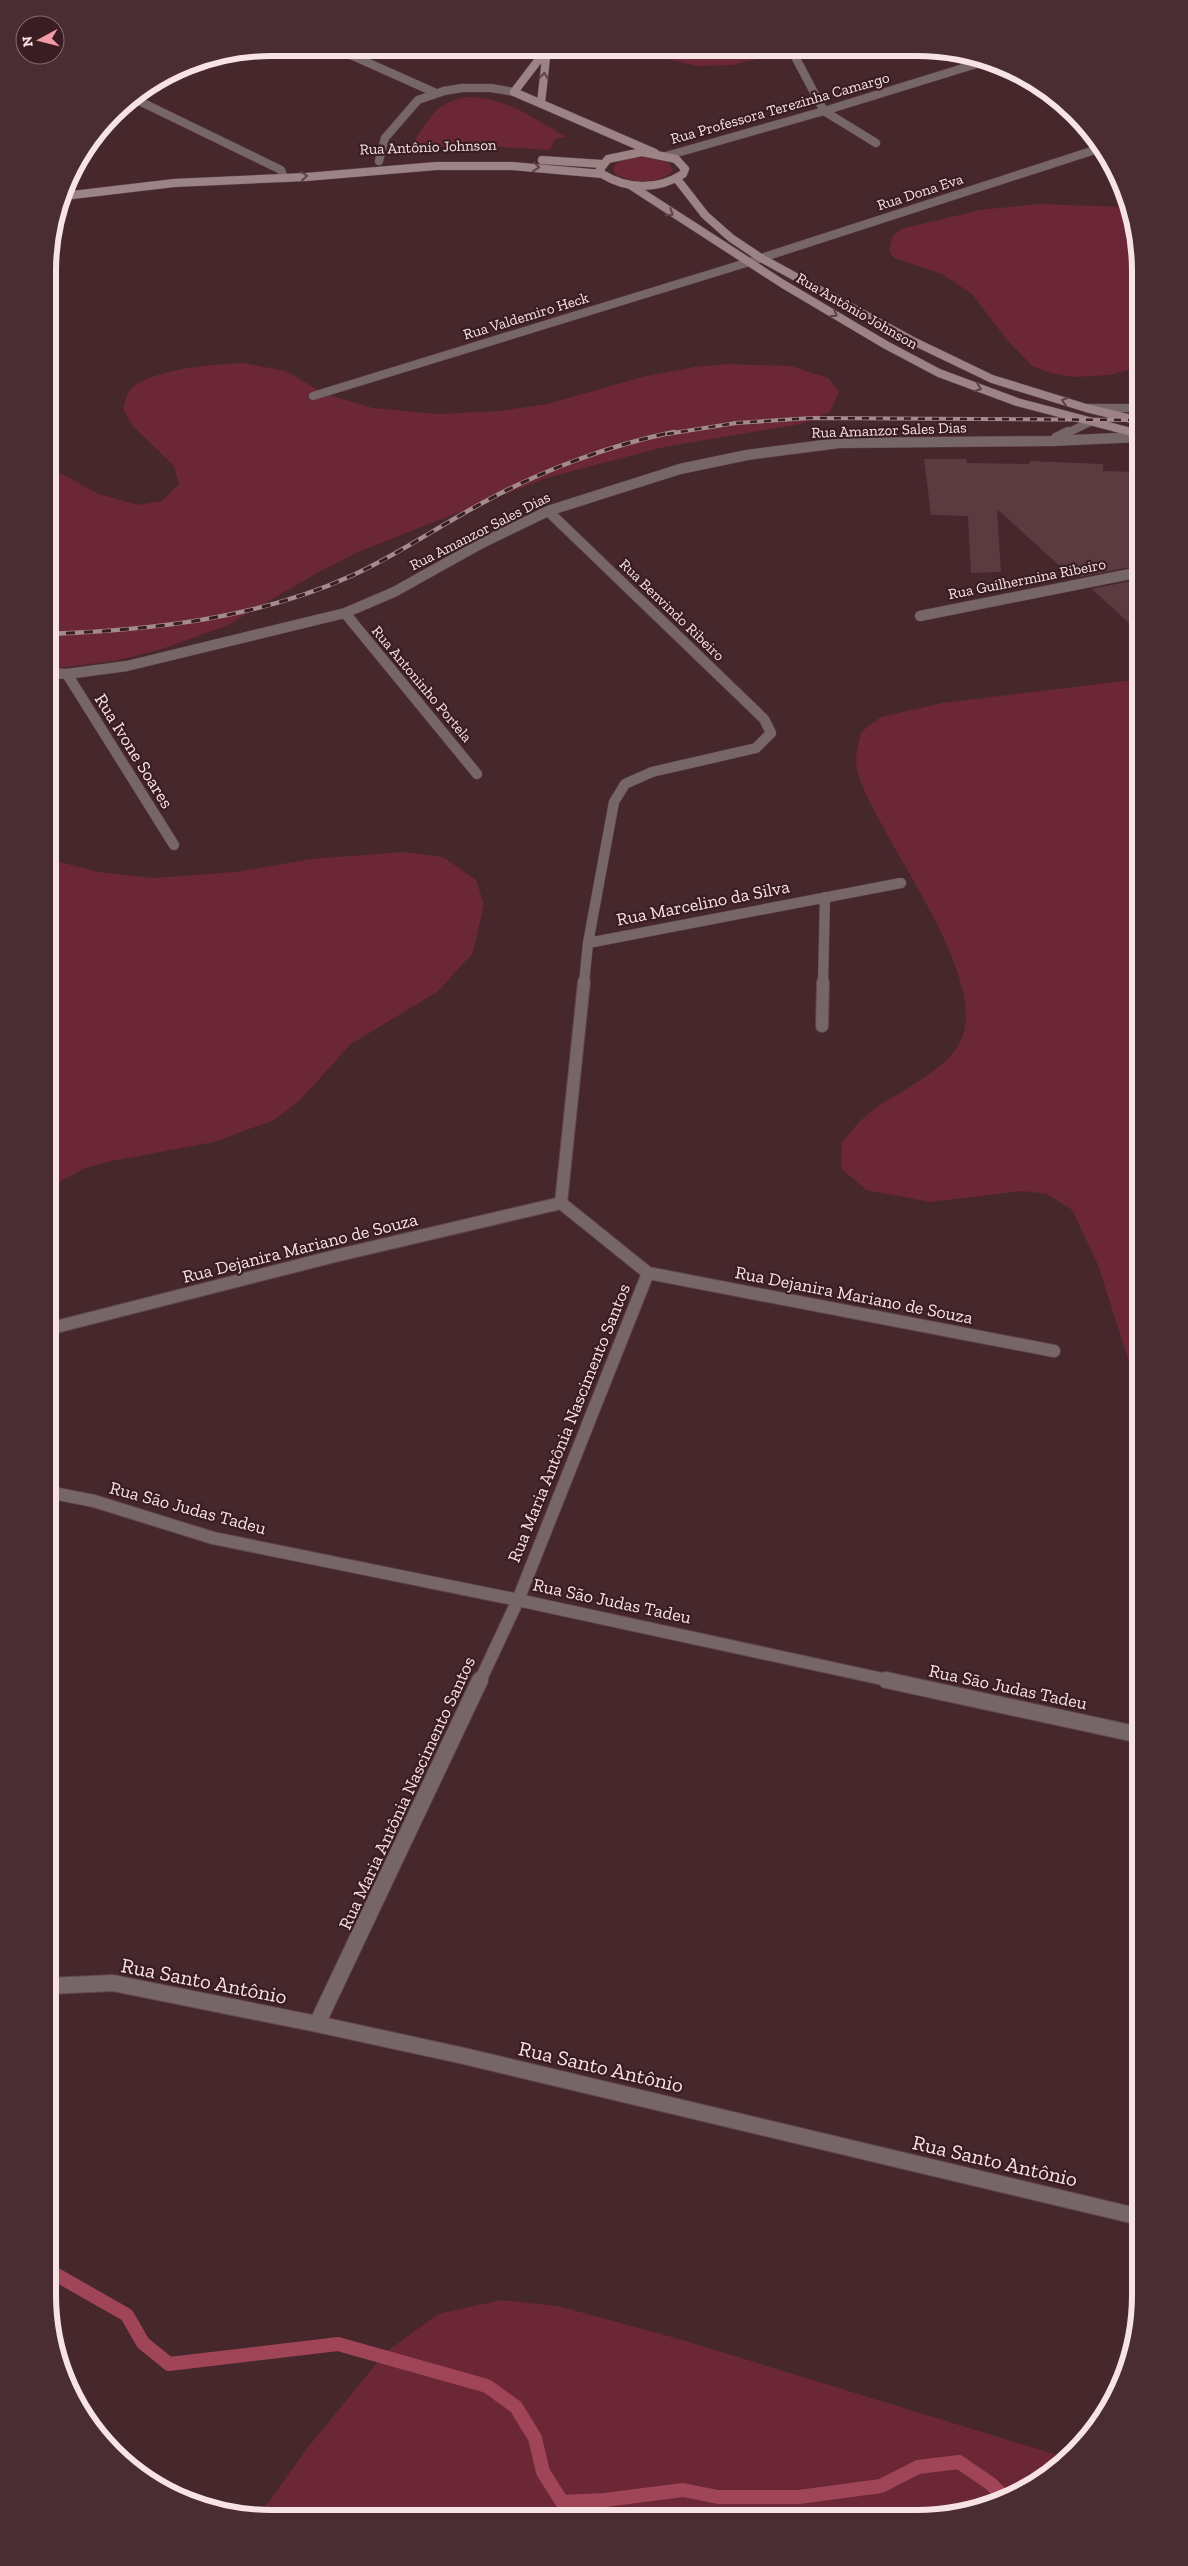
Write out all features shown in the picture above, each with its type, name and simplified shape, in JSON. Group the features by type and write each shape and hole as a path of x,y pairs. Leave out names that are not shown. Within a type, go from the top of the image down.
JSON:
{"main road":[{"path":"541,56 514,92 602,132 655,153 676,159 685,169 677,179 656,185 630,185"},
{"path":"541,103 545,56"},
{"path":"602,132 607,140"},
{"path":"612,148 617,156"},
{"path":"602,174 600,169 602,164 617,156 655,153"},
{"name":"Rua Antônio Johnson","path":"370,162 458,157 518,158 602,164"},
{"name":"Rua Antônio Johnson","path":"71,195 106,189 256,178 284,178 459,164 515,165 602,174 617,183 630,185 746,263 890,347 975,388 1132,434"},
{"name":"Rua Antônio Johnson","path":"256,178 281,170 330,166"},
{"name":"Rua Antônio Johnson","path":"677,179 705,215 731,238 761,258 956,363 992,379 1112,416 1132,420"}],"street":[{"path":"353,56 436,93"},
{"path":"795,56 824,111 876,143"},
{"name":"Rua Professora Terezinha Camargo","path":"666,156 824,111 974,65"},
{"path":"379,162 385,138 418,100 436,93 472,87 514,92"},
{"path":"139,102 281,170 284,178"},
{"name":"Rua Dona Eva","path":"746,263 1094,150"},
{"name":"Rua Valdemiro Heck","path":"313,396 746,263"},
{"path":"1086,408 1132,408"},
{"name":"Rua Amanzor Sales Dias","path":"1051,441 1090,422"},
{"name":"Rua Amanzor Sales Dias","path":"56,673 67,674 127,666 345,614 394,592 482,543 548,511 680,469 747,455 839,444 1051,441 1132,436"},
{"name":"Rua Benvindo Ribeiro","path":"548,511 764,719 771,733 756,748 652,772 625,784 614,802 588,943"},
{"name":"Rua Guilhermina Ribeiro","path":"920,616 1132,574"},
{"name":"Rua Antoninho Portela","path":"345,614 477,774"},
{"name":"Rua Ivone Soares","path":"67,674 174,845"},
{"name":"Rua Marcelino da Silva","path":"588,943 901,883"},
{"path":"822,1026 825,897"},
{"path":"561,1203 588,943"},
{"name":"Rua Maria Antônia Nascimento Santos","path":"317,2024 518,1600 648,1274 561,1203"},
{"name":"Rua Dejanira Mariano de Souza","path":"56,1326 561,1203"},
{"name":"Rua Dejanira Mariano de Souza","path":"648,1274 1054,1351"},
{"name":"Rua São Judas Tadeu","path":"56,1494 94,1501 213,1538 518,1600 1132,1733"},
{"name":"Rua Santo Antônio","path":"56,1986 113,1983 317,2024 474,2058 1132,2216"}],"shaded area":[{"path":"653,56 770,56 732,65 698,66"},
{"path":"467,97 494,100 507,104 566,137 555,139 550,150 485,146 410,147 439,108 456,99"},
{"path":"643,157 667,162 673,169 665,177 651,181 635,181 620,177 614,173 614,165 625,159"},
{"path":"1036,204 1121,207 1128,229 1132,271 1132,369 1109,375 1074,377 1051,373 1032,366 1007,340 972,294 942,274 894,258 889,251 892,237 901,229 980,210"},
{"path":"243,363 286,371 325,394 373,408 437,414 499,411 547,404 642,377 694,367 729,364 791,366 828,378 839,392 830,412 801,424 664,447 546,478 358,552 317,573 226,626 159,650 114,661 56,668 56,472 99,494 138,505 162,501 179,484 174,466 132,425 123,409 128,393 136,385 164,373"},
{"path":"1132,680 1132,1371 1098,1265 1072,1210 1047,1194 1023,1191 930,1202 866,1190 841,1168 842,1142 857,1124 879,1106 940,1066 958,1046 966,1018 961,985 948,948 929,908 868,798 856,766 861,732 881,717 942,703"},
{"path":"404,852 443,857 476,880 484,904 473,953 437,992 351,1044 299,1101 274,1120 214,1142 112,1161 85,1168 56,1184 56,861 99,872 153,878 235,872 311,859"},
{"path":"501,2300 558,2306 679,2339 1059,2455 1048,2465 1012,2488 959,2506 917,2510 263,2509 308,2447 386,2352 438,2314"}],"building":[{"path":"924,459 966,459 967,463 1030,464 1030,461 1103,464 1103,471 1132,472 1132,567 1080,577 1070,567 1063,569 997,509 1001,572 971,573 968,516 931,515"},
{"path":"1132,581 1132,626 1092,589"}],"waterway":[{"path":"56,2275 127,2315 143,2343 169,2364 338,2344 487,2386 516,2407 535,2438 543,2472 562,2502 605,2500 683,2490 718,2497 799,2497 881,2486 918,2467 959,2462 991,2484 1000,2493"}],"railway":[{"path":"667,434 736,423 811,418 1132,420"},
{"path":"56,634 125,629 202,620 278,603 315,591 368,568 469,510 530,479 601,451 674,432"}]}
